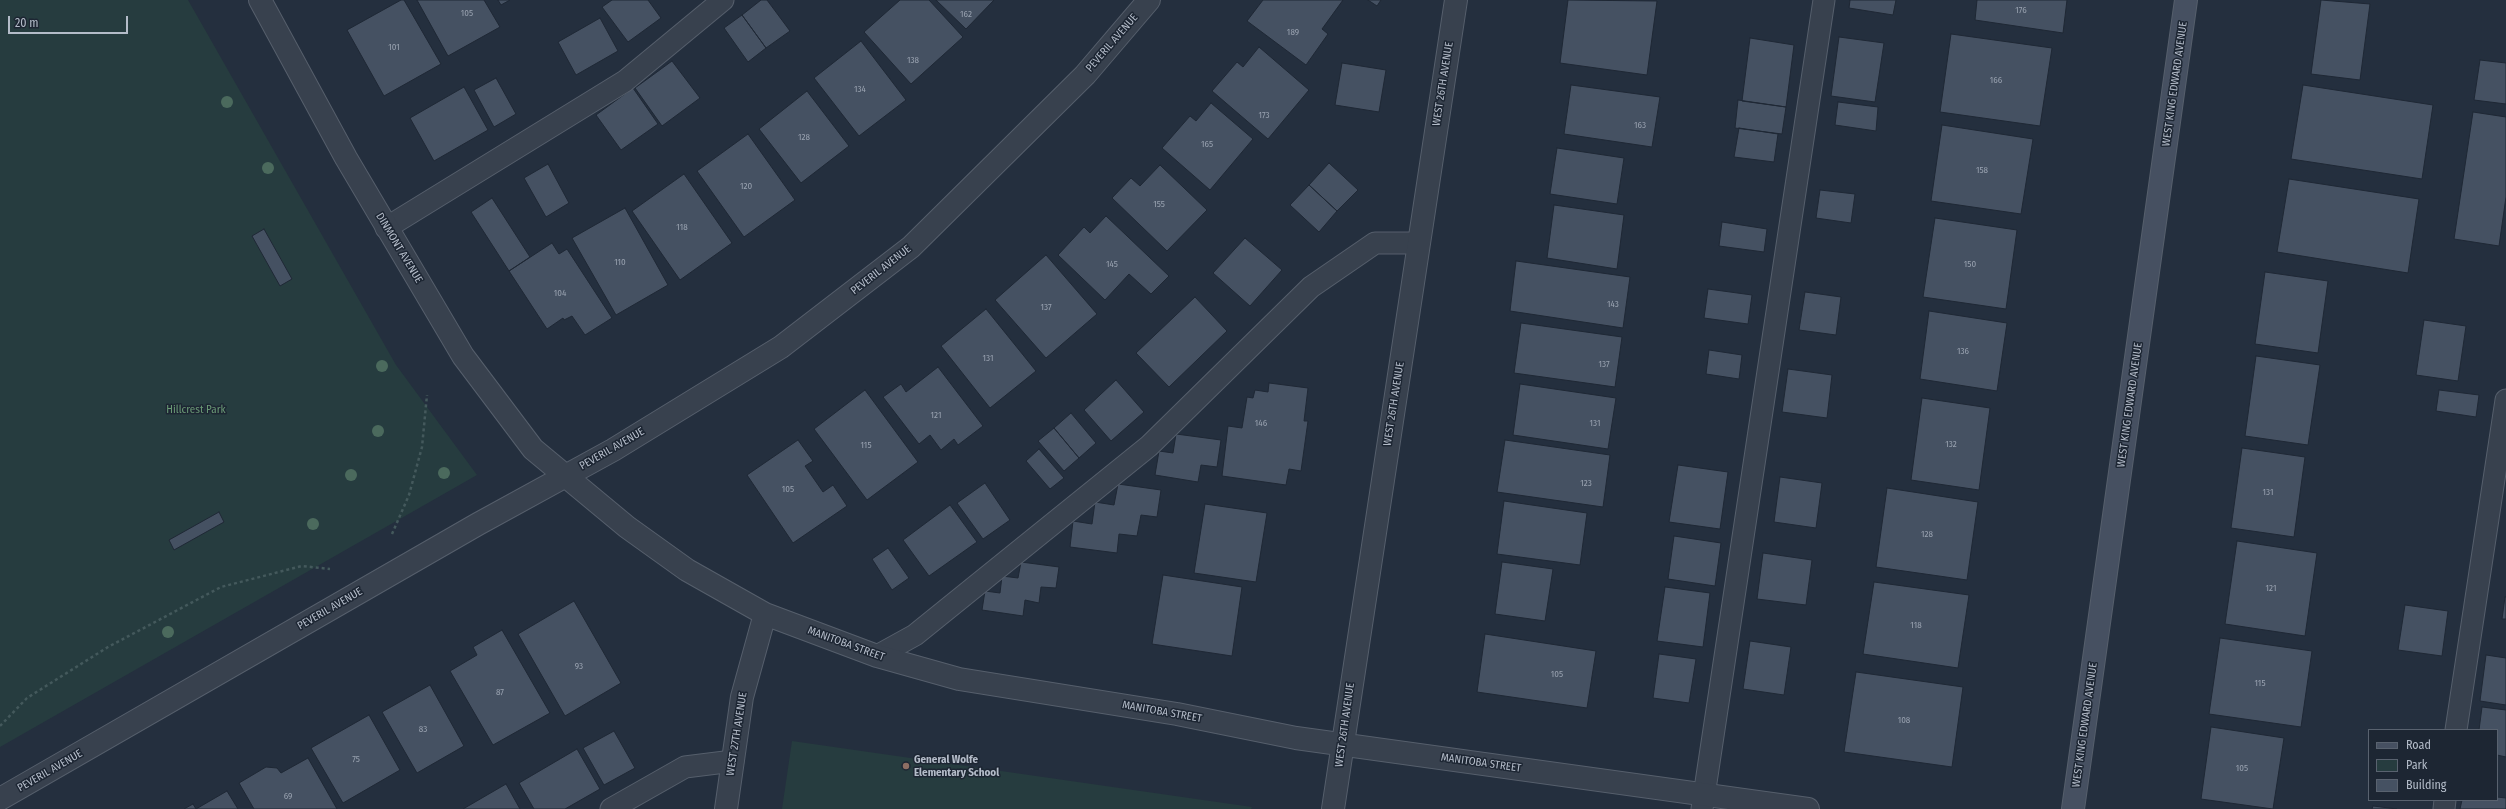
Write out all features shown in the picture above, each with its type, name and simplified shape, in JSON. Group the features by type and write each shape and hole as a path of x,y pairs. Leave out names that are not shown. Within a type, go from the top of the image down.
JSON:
{"main road":[{"name":"WEST KING EDWARD AVENUE","path":"2073,809 2186,0"}],"street":[{"name":"DINMONT AVENUE","path":"260,0 386,228 473,369 532,449 566,474"},
{"name":"PEVERIL AVENUE","path":"4,802 566,474 613,450 780,347 911,247 1085,75 1149,0"},
{"name":"WEST 26TH AVENUE","path":"1333,809 1456,0"},
{"name":"MANITOBA STREET","path":"566,474 627,527 681,565 765,614 876,656 959,679 1177,714 1284,736 1703,801 1808,809"},
{"name":"WEST 27TH AVENUE","path":"726,809 742,697 765,614"}],"lane":[{"path":"386,228 625,81 723,0"},
{"path":"1703,801 1824,0"},
{"path":"876,656 915,635 1149,446 1311,287 1375,243 1419,243"},
{"path":"2456,729 2506,400"},
{"path":"611,809 685,768 733,761"}],"path":[{"path":"392,535 409,495 422,447 427,395"},
{"path":"0,726 27,698 67,672 108,647 221,587 302,566 330,569"}],"green space":[{"name":"Hillcrest Park","path":"0,0 188,0 396,365 477,475 0,747"},
{"name":"General Wolfe Elementary School","path":"792,741 1252,807 1251,809 782,809"}],"building":[{"path":"401,0 404,0 441,64 384,96 347,30"},
{"path":"417,0 484,0 500,27 448,56"},
{"path":"498,0 510,0 501,5"},
{"path":"612,0 648,0 661,18 628,42 602,7"},
{"path":"761,0 767,0 790,31 766,48 742,15"},
{"path":"900,0 929,0 963,37 911,84 864,32"},
{"path":"936,0 994,0 966,29"},
{"path":"1263,0 1343,0 1322,29 1328,34 1306,65 1247,21"},
{"path":"1368,0 1381,0 1377,6"},
{"path":"1568,0 1657,1 1647,75 1560,63"},
{"path":"1850,0 1896,0 1893,15 1849,8"},
{"path":"1977,0 2067,0 2063,33 1975,20"},
{"path":"2321,0 2370,4 2360,80 2311,74"},
{"path":"742,15 766,48 748,62 724,28"},
{"path":"600,18 618,51 576,75 558,42"},
{"path":"1951,34 2052,48 2040,126 1940,112"},
{"path":"1839,37 1884,43 1875,102 1831,96"},
{"path":"1750,38 1794,45 1786,107 1742,101"},
{"path":"861,41 906,100 859,136 814,78"},
{"path":"1259,47 1309,90 1268,139 1212,91 1237,62 1243,67"},
{"path":"2480,60 2506,63 2506,104 2474,100"},
{"path":"672,61 700,98 662,126 635,88"},
{"path":"1342,63 1386,70 1379,112 1335,105"},
{"path":"496,78 516,114 494,127 474,90"},
{"path":"1571,85 1660,97 1652,147 1564,134"},
{"path":"2303,85 2433,105 2422,179 2291,159"},
{"path":"464,87 488,130 434,161 410,118"},
{"path":"633,88 658,124 621,150 596,115"},
{"path":"807,91 849,146 801,183 759,129"},
{"path":"1738,100 1786,107 1782,134 1735,128"},
{"path":"1838,102 1878,107 1876,131 1835,125"},
{"path":"1211,103 1253,139 1210,190 1162,148 1190,116 1196,121"},
{"path":"2473,112 2506,117 2506,197 2499,246 2454,239"},
{"path":"1942,125 2033,139 2021,214 1931,201"},
{"path":"1739,128 1778,134 1774,162 1734,157"},
{"path":"748,134 795,200 744,237 697,171"},
{"path":"1557,148 1624,158 1617,204 1550,194"},
{"path":"1329,163 1358,190 1337,211 1309,185"},
{"path":"548,164 569,203 546,217 524,178"},
{"path":"1160,165 1207,210 1167,251 1112,198 1131,178 1140,186"},
{"path":"684,174 732,243 680,280 632,211"},
{"path":"2289,179 2419,199 2408,273 2277,252"},
{"path":"1309,185 1337,211 1319,232 1290,205"},
{"path":"1820,190 1855,194 1851,223 1816,218"},
{"path":"492,198 530,257 509,271 471,212"},
{"path":"1554,205 1624,215 1617,269 1547,258"},
{"path":"625,208 668,285 616,315 572,238"},
{"path":"1106,216 1169,276 1151,294 1129,274 1105,300 1058,255 1084,227 1090,233"},
{"path":"1935,218 2017,230 2006,309 1923,297"},
{"path":"1722,222 1767,229 1764,252 1719,246"},
{"path":"264,229 292,279 280,286 252,236"},
{"path":"1245,238 1282,270 1250,306 1213,273"},
{"path":"552,243 559,254 567,249 612,318 585,335 572,316 564,320 563,318 547,329 509,271"},
{"path":"1046,255 1097,314 1046,358 995,300"},
{"path":"1516,261 1630,277 1623,328 1510,311"},
{"path":"2265,272 2328,281 2318,353 2255,344"},
{"path":"1708,289 1752,295 1748,324 1704,318"},
{"path":"1805,292 1841,297 1836,335 1799,330"},
{"path":"1195,297 1227,331 1169,387 1136,353"},
{"path":"986,309 1036,371 990,408 941,346"},
{"path":"1929,311 2007,323 1997,391 1920,379"},
{"path":"2424,320 2466,326 2458,381 2416,375"},
{"path":"1521,323 1622,337 1615,387 1514,373"},
{"path":"1709,350 1742,355 1739,379 1706,374"},
{"path":"2256,356 2320,365 2308,445 2245,436"},
{"path":"938,367 983,426 958,445 954,439 941,450 930,435 919,444 883,397 901,384 906,392"},
{"path":"1788,369 1832,375 1827,418 1782,412"},
{"path":"1116,380 1144,412 1111,441 1084,410"},
{"path":"1269,383 1308,388 1304,421 1308,421 1301,471 1289,469 1286,485 1222,476 1228,426 1242,428 1247,397 1253,398 1255,390 1268,392"},
{"path":"1520,384 1616,398 1608,449 1513,435"},
{"path":"865,390 918,462 867,500 814,429"},
{"path":"2439,390 2479,395 2476,417 2436,411"},
{"path":"1922,398 1990,408 1979,490 1911,480"},
{"path":"1071,413 1096,443 1079,458 1054,428"},
{"path":"1054,428 1079,458 1064,471 1038,441"},
{"path":"1176,434 1221,440 1217,467 1201,465 1198,482 1155,475 1159,451 1173,453"},
{"path":"798,440 813,461 805,466 823,492 833,485 847,506 793,543 747,475"},
{"path":"1505,440 1610,455 1603,507 1497,492"},
{"path":"2242,448 2305,457 2294,537 2231,528"},
{"path":"1039,449 1064,478 1050,489 1026,461"},
{"path":"1678,465 1728,472 1720,529 1669,522"},
{"path":"1780,477 1822,483 1816,528 1774,522"},
{"path":"985,483 1010,520 983,539 957,503"},
{"path":"1118,484 1161,490 1157,517 1141,515 1137,536 1119,534 1117,553 1070,547 1073,521 1092,524 1095,502 1114,505"},
{"path":"1887,488 1978,502 1967,580 1876,567"},
{"path":"1504,501 1587,513 1580,565 1497,554"},
{"path":"1205,504 1267,513 1256,582 1194,573"},
{"path":"950,505 977,542 929,576 903,540"},
{"path":"219,512 224,522 174,550 169,540"},
{"path":"1674,536 1721,543 1715,586 1668,579"},
{"path":"2237,541 2317,553 2305,636 2225,624"},
{"path":"888,548 909,578 892,590 872,559"},
{"path":"1763,553 1812,560 1806,605 1757,599"},
{"path":"1021,562 1059,567 1056,588 1041,587 1039,603 1025,600 1023,616 982,610 985,591 1000,593 1002,576 1018,578"},
{"path":"1502,562 1553,569 1545,621 1495,614"},
{"path":"1163,575 1242,587 1232,656 1152,644"},
{"path":"1874,582 1969,595 1958,668 1863,654"},
{"path":"1665,587 1710,593 1703,647 1657,641"},
{"path":"2505,597 2506,619 2502,619"},
{"path":"574,601 621,683 565,716 518,634"},
{"path":"2405,605 2448,611 2442,656 2398,650"},
{"path":"502,630 550,713 493,745 450,671 477,655 473,647"},
{"path":"1485,634 1596,651 1587,708 1477,692"},
{"path":"2220,638 2312,651 2301,727 2209,714"},
{"path":"1750,641 1791,647 1784,695 1743,689"},
{"path":"1659,654 1696,659 1689,703 1653,698"},
{"path":"2486,655 2506,658 2506,705 2480,701"},
{"path":"1856,672 1963,687 1952,767 1844,752"},
{"path":"430,685 464,746 417,773 382,712"},
{"path":"2482,707 2506,710 2506,757 2498,755 2498,729 2479,729"},
{"path":"369,715 400,770 343,803 311,748"},
{"path":"2211,727 2284,738 2273,809 2201,799"},
{"path":"614,731 635,768 604,785 583,748"},
{"path":"577,749 600,789 565,809 534,809 519,783"},
{"path":"308,758 337,809 254,809 239,783 266,767 277,768 281,773"},
{"path":"506,784 520,809 463,809"},
{"path":"227,791 238,809 196,809"},
{"path":"2498,797 2506,798 2506,809 2460,809 2462,801 2498,801"},
{"path":"193,804 196,809 184,809"},
{"path":"2373,806 2397,809 2372,809"}],"place":[{"name":"General Wolfe Elementary School","path":"906,766"}]}
